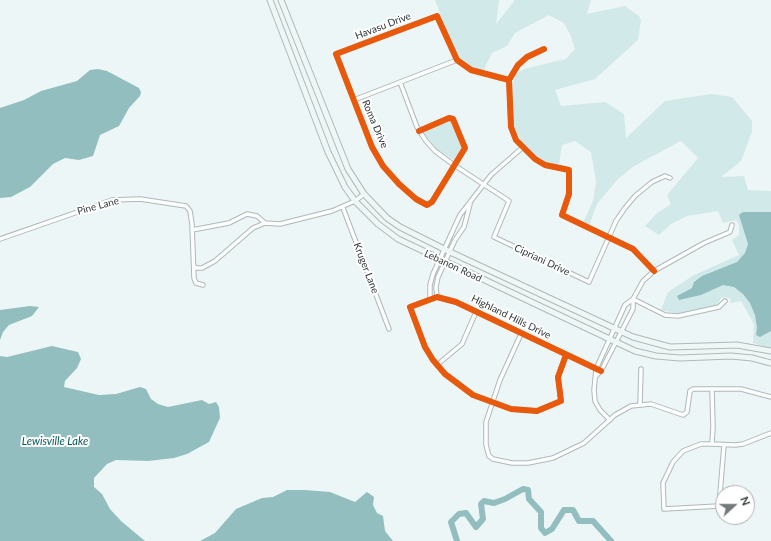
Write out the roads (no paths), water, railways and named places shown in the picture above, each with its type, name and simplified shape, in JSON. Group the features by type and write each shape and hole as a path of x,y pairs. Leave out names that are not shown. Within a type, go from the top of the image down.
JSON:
{"main road":[{"name":"Lebanon Road","path":"270,0 328,152 345,187 378,224 398,239 636,351 656,356 680,358 731,356 752,358 771,363"},
{"name":"Lebanon Road","path":"281,0 348,169 364,194 376,208 400,227 614,330 646,341 670,347 737,345 771,351"}],"street":[{"name":"Havasu Drive","path":"336,54 437,16 457,60"},
{"path":"544,49 527,57 518,65 509,80 511,127 516,140 522,148 545,165 569,170 569,194 562,215 633,249 654,271"},
{"name":"Roma Drive","path":"336,54 372,147 383,166 399,184 416,199 429,204 454,165"},
{"path":"354,100 457,60 471,70 509,80"},
{"path":"400,82 419,130 435,151 483,183"},
{"path":"419,130 449,118 453,119 465,148 454,165"},
{"path":"430,299 430,285 444,249 460,215 470,204 483,183 522,148"},
{"path":"609,237 616,221 635,196 659,179 665,176 670,178"},
{"name":"Cipriani Drive","path":"483,183 509,202 494,237 589,282 609,237"},
{"path":"194,266 199,268 206,266 248,230 265,223 280,224 343,208 356,201 364,194"},
{"name":"Pine Lane","path":"0,239 96,204 125,199 186,206 190,211 195,282 200,286 203,285"},
{"path":"470,204 469,214 464,227 438,277 436,287 437,297 410,307 425,347 437,365 459,386 474,395 493,403 511,409 531,412 552,406 561,401 558,377 566,355"},
{"name":"Kruger Lane","path":"343,208 389,329"},
{"path":"192,230 229,223 247,214 257,216 265,223"},
{"path":"596,376 601,371 612,341 614,330 625,305 633,298 643,281 654,271 704,243 730,232 732,225"},
{"name":"Highland Hills Drive","path":"437,297 456,302 601,371"},
{"path":"633,298 666,315 678,316 719,307 725,301"},
{"path":"610,420 600,410 596,401 594,390 596,369 633,309 633,298"},
{"path":"437,365 462,344 476,312"},
{"path":"521,334 505,366 486,422 485,435 491,458 512,463 528,463 553,458 584,443 621,411 640,404 658,406 682,415 685,414 691,390 741,389 771,397"},
{"path":"640,404 641,369"},
{"path":"712,389 712,444"},
{"path":"724,445 719,506 666,510 663,508 663,483 674,462 689,448 701,444 742,444 771,433"}],"water":[{"path":"98,69 107,71 139,88 141,92 140,96 129,108 119,126 100,135 93,156 79,160 65,158 53,164 30,187 11,197 0,198 0,108 24,100 41,91 77,81 90,70"},
{"path":"743,212 771,212 771,331 760,337 756,335 757,327 755,315 750,303 743,294 734,287 723,285 701,295 679,300 677,296 692,288 694,282 702,276 737,262 745,253 748,244 739,215"},
{"path":"30,306 39,307 32,316 9,325 3,332 0,340 0,310"},
{"name":"Lewisville Lake","path":"52,346 78,352 81,359 77,368 65,381 64,387 99,395 116,394 140,387 146,389 151,399 158,404 168,407 202,400 209,404 216,402 219,407 220,418 209,442 187,454 174,458 148,461 116,460 107,464 94,478 94,487 102,494 110,509 121,521 145,541 0,541 0,356 7,357"},
{"path":"287,490 330,492 355,502 367,492 374,497 373,505 377,513 383,516 385,531 393,541 200,541 215,533 236,509 262,498 273,497"}],"waterway":[{"path":"457,541 451,522 459,514 466,513 476,527 483,519 481,504 484,501 494,503 523,489 528,490 529,499 541,512 541,528 545,533 552,529 564,510 573,510 579,521 593,521 611,541"}]}
